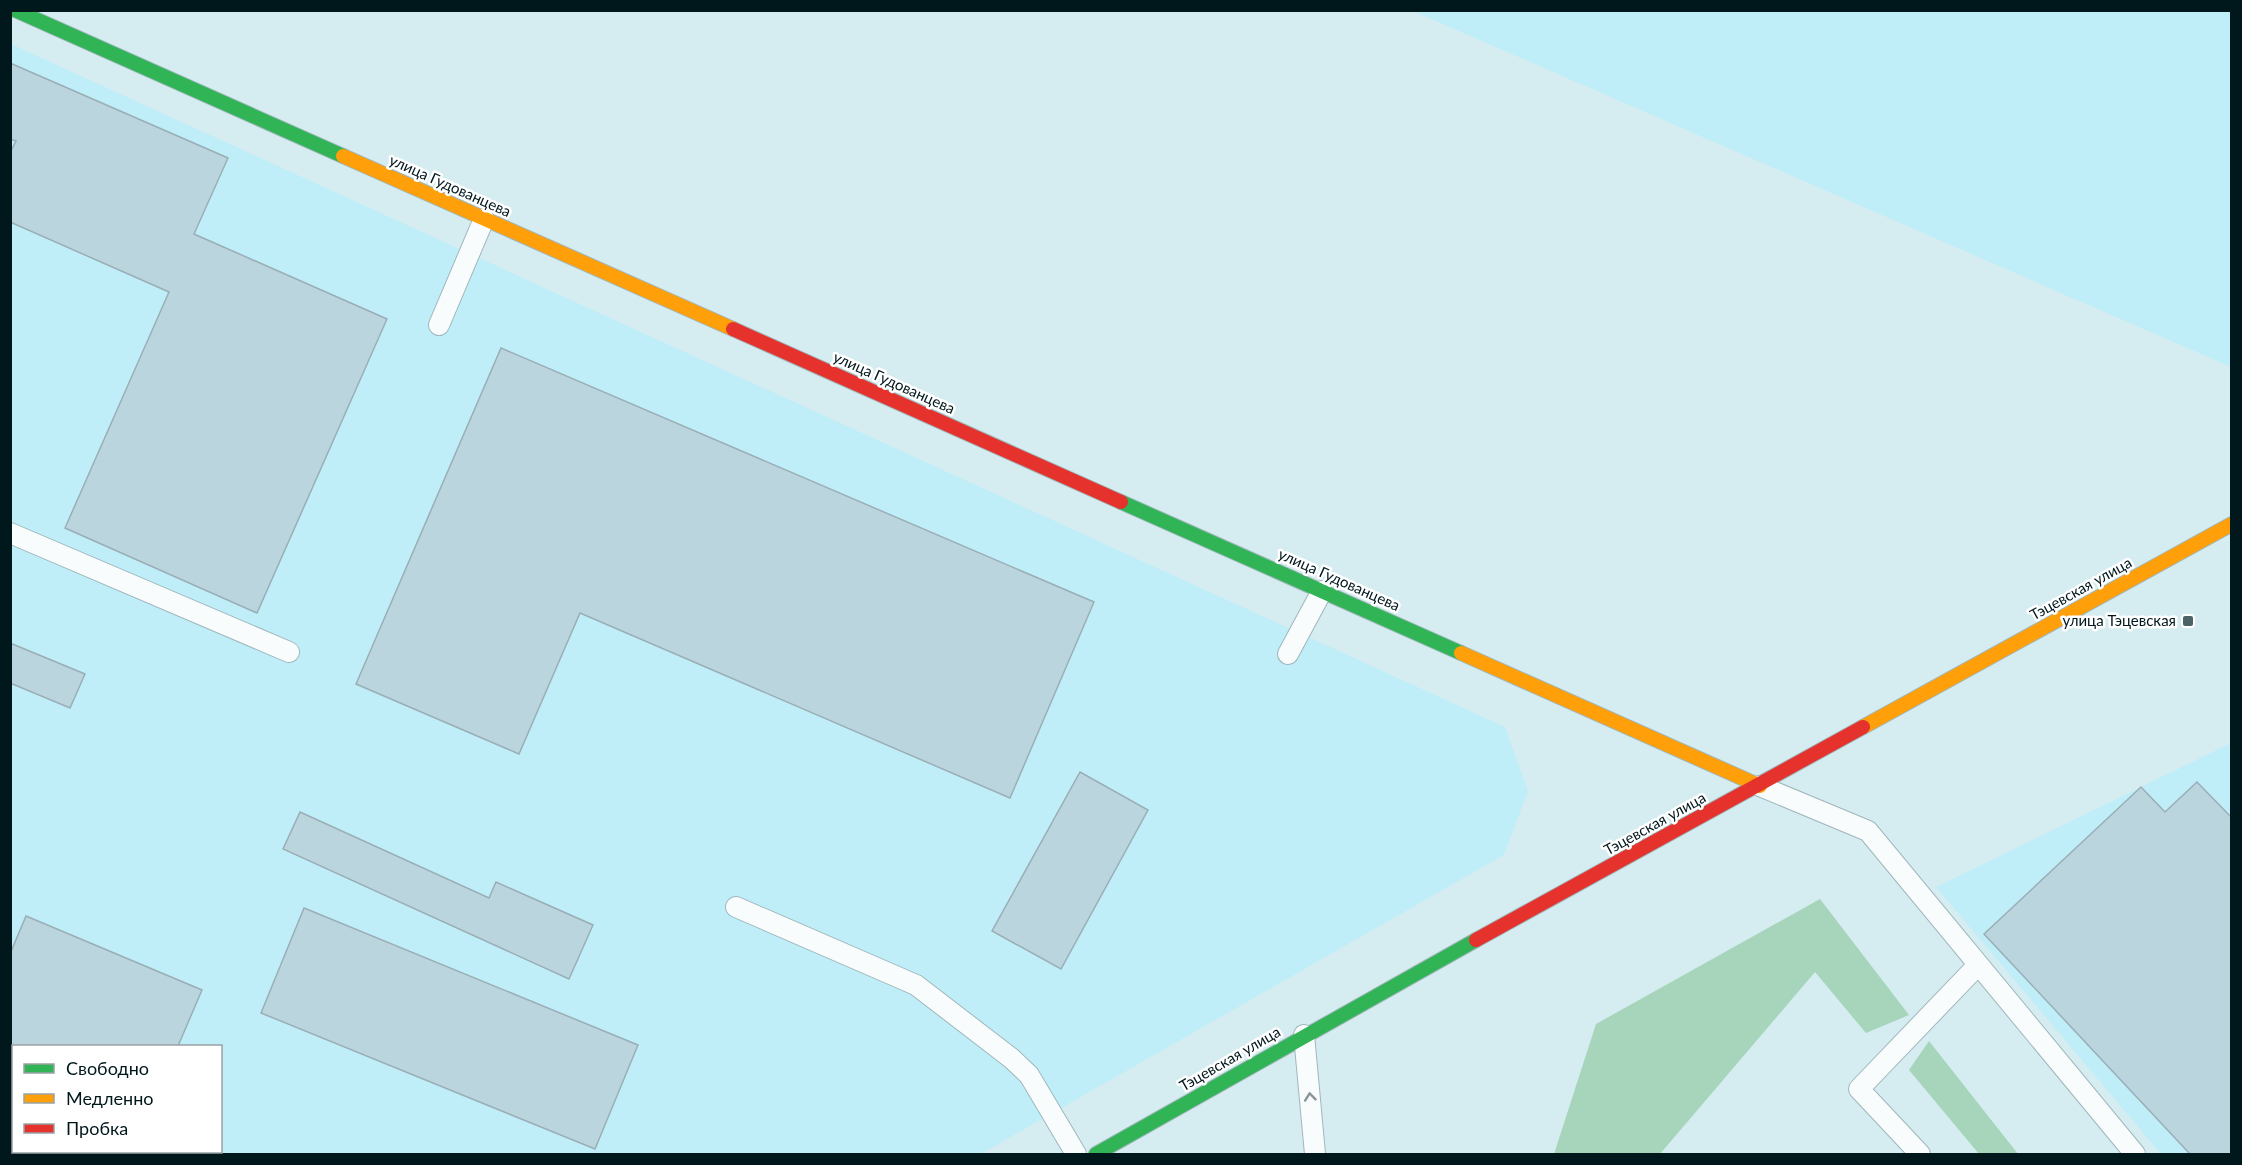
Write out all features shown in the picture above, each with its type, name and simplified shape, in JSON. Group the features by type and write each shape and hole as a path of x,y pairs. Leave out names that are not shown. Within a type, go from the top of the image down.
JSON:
{"street":[{"name":"улица Гудованцева","path":"15,10 1760,786"},
{"name":"Тэцевская улица","path":"1096,1155 1304,1035 1760,786 2232,524"}],"lane":[{"path":"439,325 484,219"},
{"path":"10,533 289,652"},
{"path":"1288,654 1322,591"},
{"path":"1760,786 1868,831 2135,1155"},
{"path":"736,907 916,985 1011,1058 1029,1075 1076,1155"},
{"path":"1920,1155 1859,1089 1978,965"},
{"path":"1304,1035 1315,1155"}],"shaded area":[{"path":"1413,11 2231,11 2231,367"},
{"path":"11,44 1505,727 1528,791 1504,855 981,1154 11,1154"},
{"path":"2231,743 2231,1154 2161,1154 1936,887"}],"green space":[{"path":"1820,899 1909,1015 1866,1033 1815,972 1660,1154 1554,1154 1596,1024"},
{"path":"1929,1041 2018,1154 1979,1154 1909,1070"}],"building":[{"path":"10,63 228,158 194,234 387,319 257,613 65,528 169,292 10,222 10,153 16,141 10,139"},
{"path":"501,348 1094,602 1010,798 580,613 519,754 356,684"},
{"path":"10,643 85,674 70,708 10,683"},
{"path":"1080,772 1148,810 1061,969 992,931"},
{"path":"2197,782 2232,818 2232,1154 2190,1154 1984,934 2141,787 2165,812"},
{"path":"300,812 489,898 496,882 593,925 569,979 283,849"},
{"path":"304,908 638,1045 595,1149 261,1013"},
{"path":"26,916 202,990 178,1045 12,1045 12,1153 131,1154 10,1154 10,954"}],"traffic: fast":[{"path":"15,10 343,156"},
{"path":"1121,502 1461,653"},
{"path":"1096,1154 1476,940"}],"traffic: slow":[{"path":"343,156 733,329"},
{"path":"1863,727 2232,524"},
{"path":"1461,653 1760,786"}],"traffic: jam":[{"path":"733,329 1121,502"},
{"path":"1476,940 1863,727"}],"place":[{"name":"улица Тэцевская","path":"2188,621"}]}
